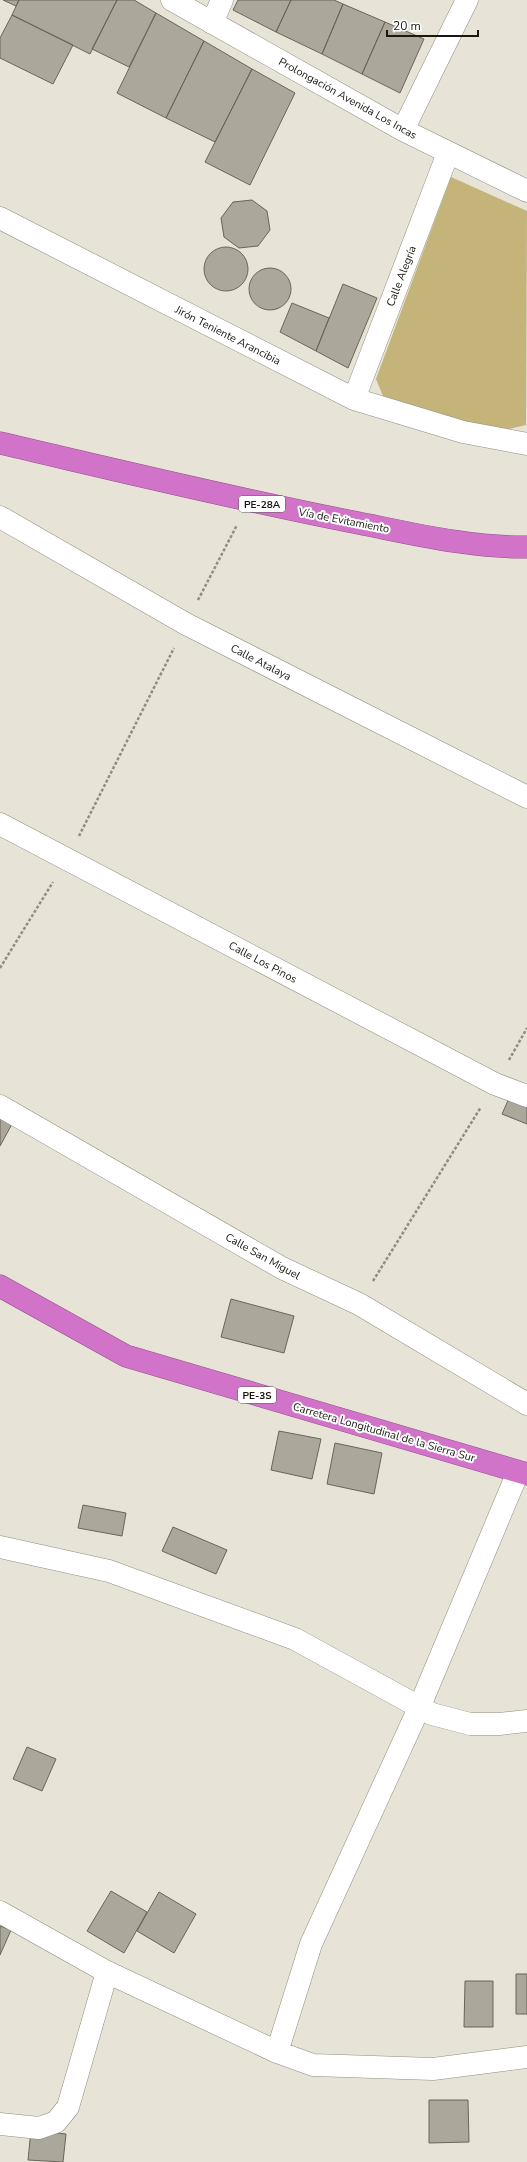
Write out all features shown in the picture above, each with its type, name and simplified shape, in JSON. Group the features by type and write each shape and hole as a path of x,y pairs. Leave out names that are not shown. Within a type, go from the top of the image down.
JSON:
{"highway":[{"name":"Vía de Evitamiento","path":"0,443 250,502 468,543 500,548 527,547"},
{"name":"Carretera Longitudinal de la Sierra Sur","path":"0,1286 126,1356 522,1473"}],"street":[{"name":"Prolongación Avenida Los Incas","path":"172,0 403,130 527,191"},
{"path":"212,23 222,0"},
{"path":"403,130 467,0"},
{"name":"Calle Alegría","path":"354,399 448,153"},
{"name":"Jirón Teniente Arancibia","path":"0,218 354,399 463,432 527,444"},
{"name":"Calle Atalaya","path":"0,517 186,624 527,797"},
{"name":"Calle Los Pinos","path":"0,824 495,1084 527,1096"},
{"name":"Calle San Miguel","path":"0,1106 282,1268 359,1304 527,1404"},
{"path":"277,2052 311,1944 419,1708 522,1473"},
{"path":"0,1547 109,1571 294,1639 432,1714 470,1724 499,1724 527,1721"},
{"path":"0,1912 107,1972 277,2052 313,2066 433,2068 527,2057"},
{"path":"0,2124 39,2128 56,2122 68,2107 107,1972"}],"path":[{"path":"0,968 67,859 186,624 250,502"},
{"path":"359,1304 495,1084 527,1028"}],"shaded area":[{"path":"451,177 527,211 526,425 497,432 383,396 376,379"}],"building":[{"path":"3,0 19,0 16,6"},
{"path":"19,0 117,0 90,54 12,15"},
{"path":"117,0 134,0 156,13 129,67 92,49"},
{"path":"238,0 291,0 276,32 233,10"},
{"path":"291,0 334,0 343,4 322,54 276,32"},
{"path":"343,4 385,22 362,74 322,54"},
{"path":"156,13 204,41 166,118 117,93"},
{"path":"12,15 73,45 53,84 0,58 0,38"},
{"path":"385,22 424,39 400,93 362,74"},
{"path":"204,41 252,69 215,142 166,118"},
{"path":"252,69 295,93 250,185 205,162"},
{"path":"252,200 267,211 270,230 258,246 239,248 224,237 221,218 233,202"},
{"path":"226,247 238,251 244,257 248,269 244,281 238,287 226,291 214,287 208,281 204,269 208,257 214,251"},
{"path":"266,268 274,268 285,274 291,285 291,293 285,304 274,310 266,310 255,304 249,293 249,285 255,274"},
{"path":"343,284 377,298 348,368 316,351"},
{"path":"292,303 329,318 316,351 280,332"},
{"path":"510,1096 527,1103 527,1124 502,1114"},
{"path":"0,1118 12,1124 0,1146"},
{"path":"231,1299 294,1316 284,1353 221,1337"},
{"path":"279,1431 321,1439 312,1479 271,1470"},
{"path":"335,1443 382,1453 374,1494 327,1484"},
{"path":"83,1505 126,1513 122,1536 78,1528"},
{"path":"173,1527 227,1550 216,1574 162,1551"},
{"path":"27,1747 56,1759 42,1791 13,1779"},
{"path":"111,1891 147,1912 124,1953 87,1931"},
{"path":"159,1892 196,1914 174,1953 137,1931"},
{"path":"0,1926 11,1930 0,1955"},
{"path":"516,1974 527,1974 527,2014 516,2014"},
{"path":"465,1981 493,1981 493,2027 464,2027"},
{"path":"429,2100 468,2100 469,2142 429,2143"},
{"path":"31,2130 66,2134 63,2162 28,2160"}]}
